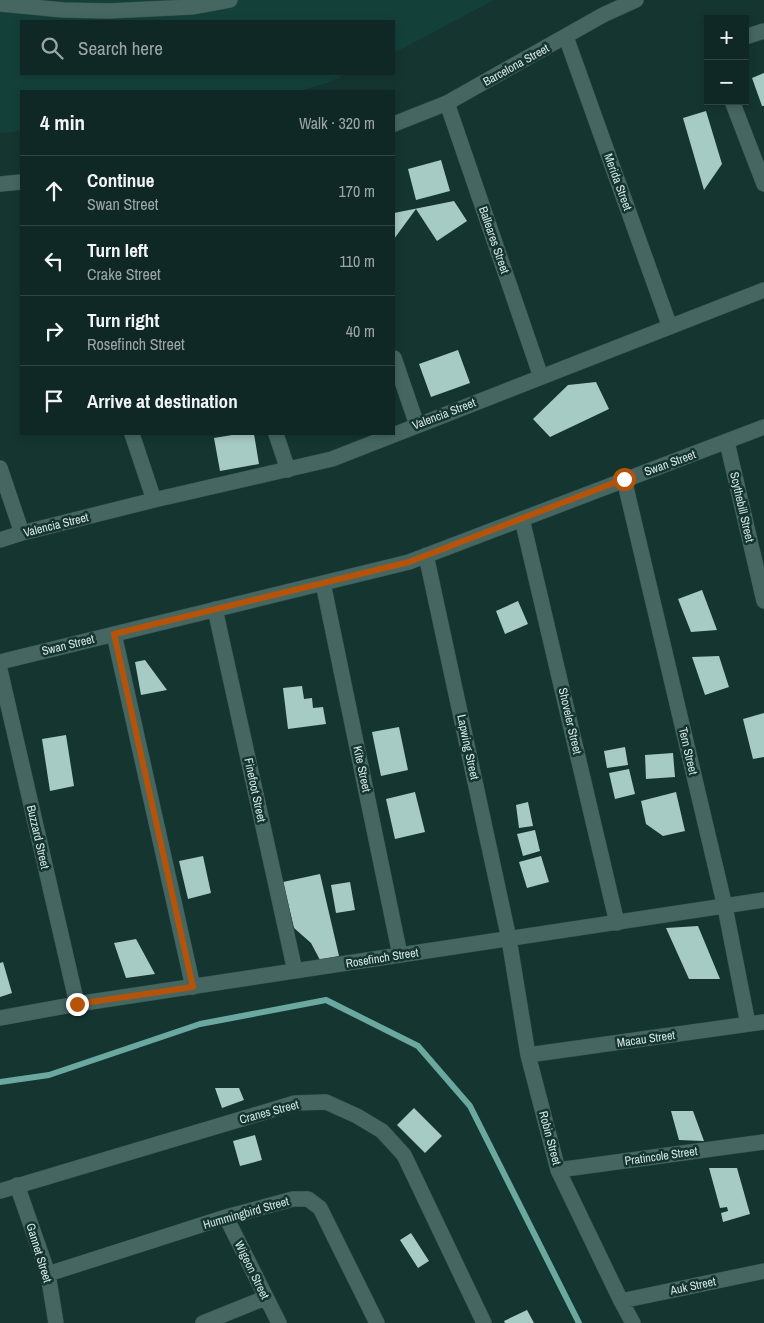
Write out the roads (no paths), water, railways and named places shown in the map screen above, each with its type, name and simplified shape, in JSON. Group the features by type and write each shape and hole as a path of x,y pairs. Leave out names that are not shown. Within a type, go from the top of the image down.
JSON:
{"street":[{"path":"0,4 62,10 108,11 192,7 230,0"},
{"name":"Barcelona Street","path":"395,124 447,103 603,15 636,0"},
{"path":"749,36 764,31"},
{"name":"Merida Street","path":"566,37 670,327"},
{"name":"Balleares Street","path":"447,103 541,377"},
{"path":"734,105 764,184"},
{"path":"0,184 20,182"},
{"name":"Valencia Street","path":"395,434 764,290"},
{"path":"395,361 417,425"},
{"name":"Swan Street","path":"0,662 409,562 764,427"},
{"path":"132,435 154,500"},
{"path":"276,435 288,470"},
{"name":"Valencia Street","path":"0,540 154,500 332,459 392,435"},
{"name":"Scythebill Street","path":"727,442 764,601"},
{"path":"0,468 22,533"},
{"name":"Tern Street","path":"624,479 724,906 748,1024"},
{"name":"Shoveler Street","path":"522,518 617,923"},
{"name":"Lapwing Street","path":"426,555 509,939"},
{"name":"Kite Street","path":"323,583 400,955"},
{"name":"Finefoot Street","path":"215,609 295,971"},
{"path":"114,634 193,987"},
{"name":"Buzzard Street","path":"0,670 77,1004"},
{"name":"Rosefinch Street","path":"0,1018 77,1004 764,900"},
{"name":"Robin Street","path":"509,939 528,1055 558,1170 633,1323"},
{"name":"Macau Street","path":"528,1055 764,1022"},
{"name":"Cranes Street","path":"0,1190 295,1103 326,1102 357,1116 382,1131 404,1155 484,1323"},
{"name":"Pratincole Street","path":"558,1170 764,1142"},
{"name":"Gannet Street","path":"18,1185 48,1274 56,1323"},
{"name":"Hummingbird Street","path":"48,1274 226,1217 293,1199 308,1199 320,1208 377,1323"},
{"name":"Wigeon Street","path":"226,1217 279,1323"},
{"name":"Auk Street","path":"621,1301 764,1271"},
{"path":"203,1323 265,1298"}],"waterway":[{"path":"0,1082 49,1075 200,1024 326,1000 418,1046 470,1106 579,1323"}]}
